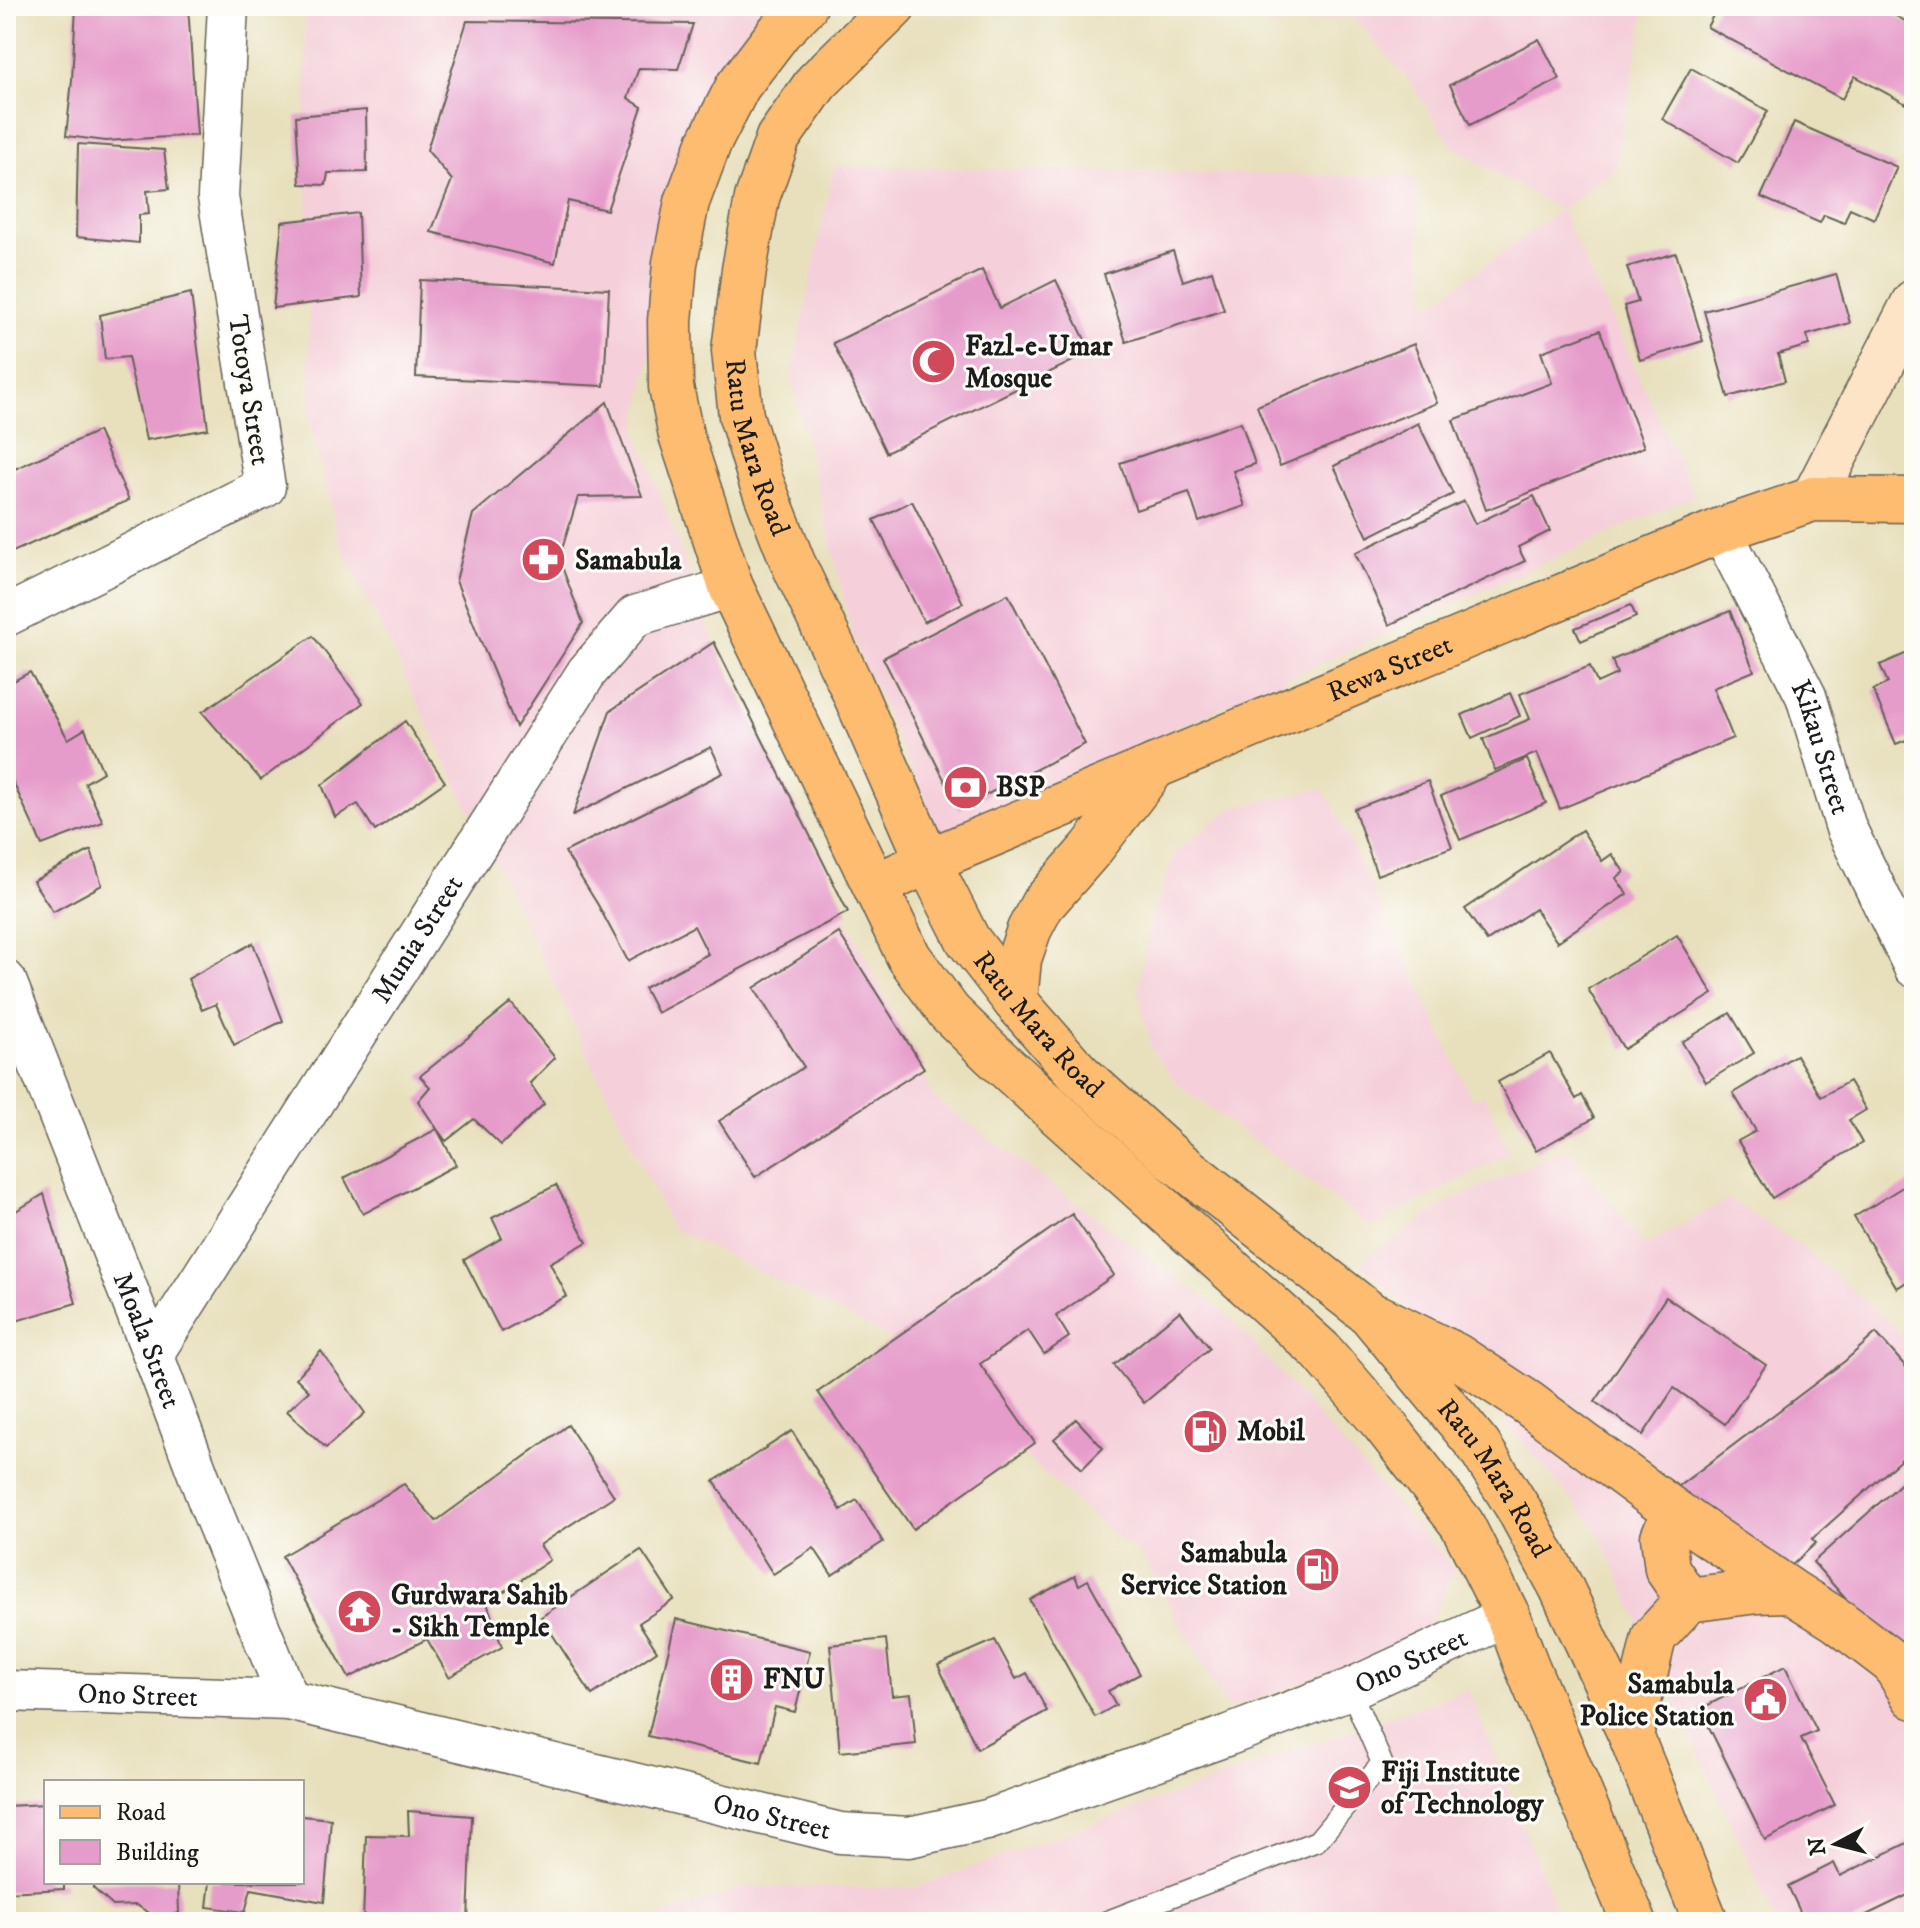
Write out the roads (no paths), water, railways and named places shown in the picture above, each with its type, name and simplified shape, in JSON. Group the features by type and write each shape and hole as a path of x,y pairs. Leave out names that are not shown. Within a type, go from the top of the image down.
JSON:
{"main road":[{"name":"Ratu Mara Road","path":"805,6 780,31 738,86 709,143 687,202 675,263 670,321 671,387 681,435 731,587 909,957 949,1012 1320,1350 1384,1424 1462,1524 1508,1616 1634,1922"},
{"name":"Ratu Mara Road","path":"894,6 817,82 778,138 757,198 734,351 741,416 761,481 793,563 850,683 928,861 968,940 1015,1001 1078,1073 1171,1157 1370,1314 1479,1446 1518,1508 1561,1587 1631,1736 1706,1922"},
{"name":"Rewa Street","path":"876,886 928,861 1721,530 1813,499 1914,500"},
{"path":"731,587 793,563"},
{"path":"1015,1001 1019,959 1042,905 1091,849 1155,766"},
{"path":"1370,1314 1455,1355 1528,1403 1675,1512 1838,1621 1893,1663 1914,1697"},
{"path":"1675,1512 1663,1537 1667,1569 1688,1600"},
{"path":"1508,1616 1561,1587"},
{"path":"1631,1736 1654,1637 1688,1600 1789,1590"}],"street":[{"name":"Totoya Street","path":"6,616 265,487 218,197 228,6"},
{"path":"1813,499 1914,302"},
{"name":"Kikau Street","path":"1721,530 1806,696 1846,828 1914,967"},
{"name":"Munia Street","path":"153,1354 587,672 635,616 731,587"},
{"name":"Moala Street","path":"6,981 210,1506 289,1700"},
{"name":"Ono Street","path":"6,1691 289,1700 840,1833 909,1837 987,1820 1229,1735 1350,1689 1508,1616"}],"lane":[{"path":"1105,1922 1317,1841 1382,1763 1350,1689"}],"place":[{"name":"Fazl-e-Umar Mosque","path":"934,362"},
{"name":"Samabula","path":"544,560"},
{"name":"BSP","path":"965,787"},
{"name":"Mobil","path":"1206,1431"},
{"name":"Samabula Service Station","path":"1318,1569"},
{"name":"Gurdwara Sahib - Sikh Temple","path":"360,1611"},
{"name":"FNU","path":"732,1679"},
{"name":"Samabula Police Station","path":"1765,1700"},
{"name":"Fiji Institute of Technology","path":"1350,1788"}]}
